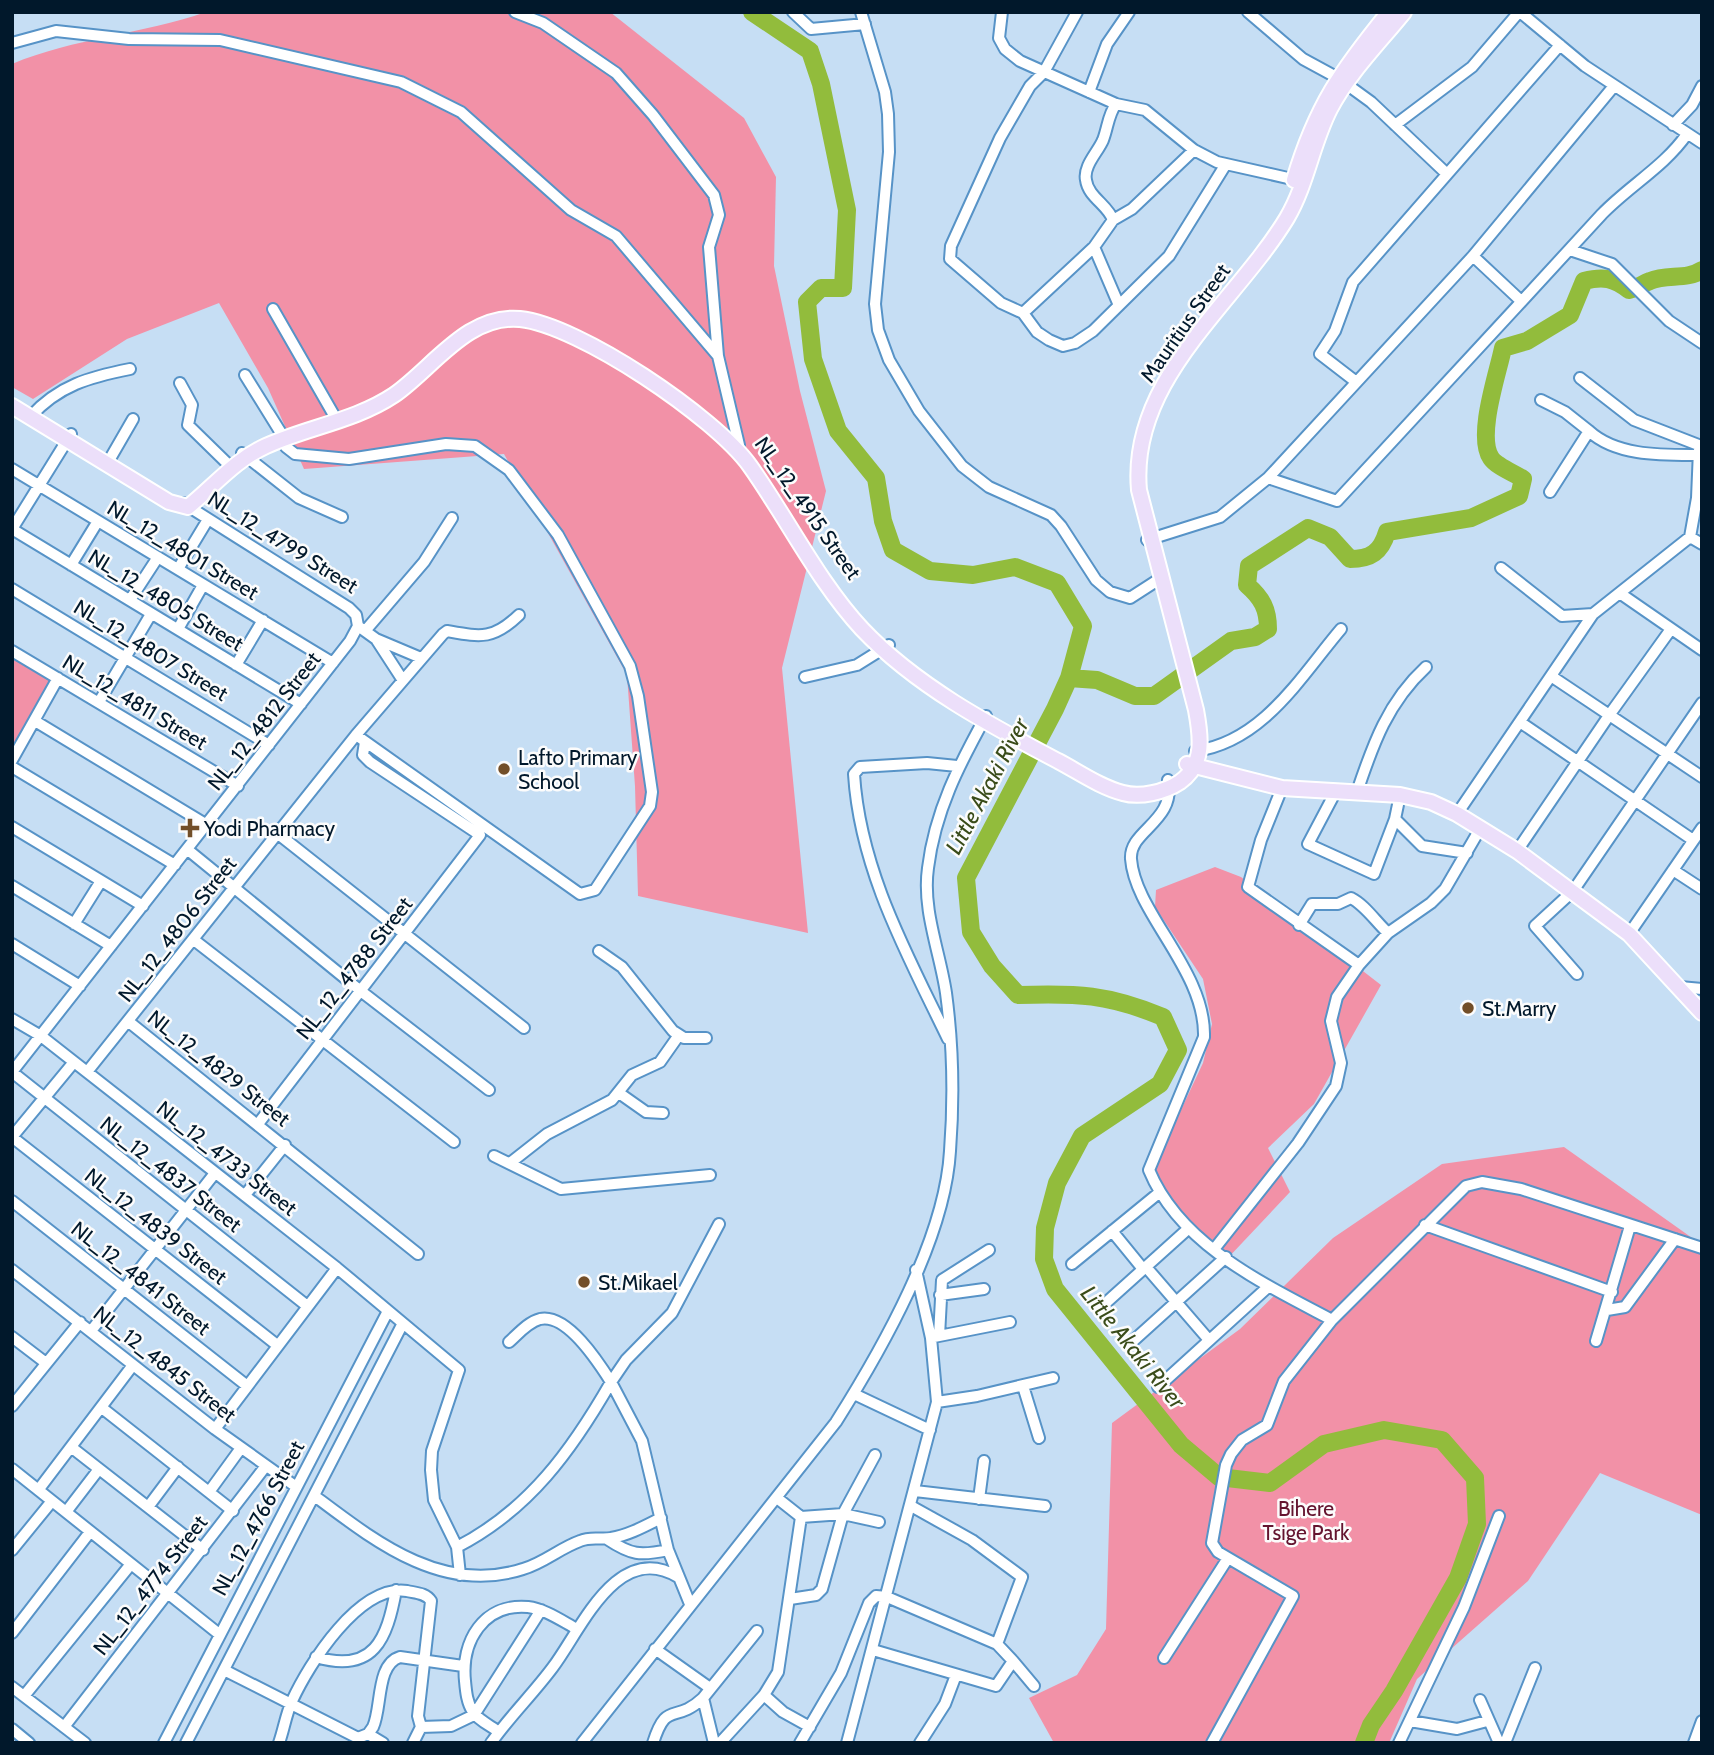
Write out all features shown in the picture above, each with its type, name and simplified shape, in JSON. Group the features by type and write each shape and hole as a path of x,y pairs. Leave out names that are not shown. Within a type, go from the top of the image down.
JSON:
{"main road":[{"name":"Mauritius Street","path":"1193,758 1193,728 1188,695 1148,539 1138,473 1140,441 1148,415 1180,361 1284,223 1342,81 1389,12"},
{"name":"Mauritius Street","path":"1342,81 1404,12"},
{"name":"NL_12_4915 Street","path":"184,503 244,455 282,436 335,417 384,395 475,323 494,315 521,314 556,323 593,340 674,392 739,445 862,620 886,647"},
{"name":"NL_12_4915 Street","path":"282,436 373,407 483,324 508,318 557,328 625,365 692,413 735,449 857,623 886,647 985,718 1057,757 1127,788 1169,784"},
{"name":"NL_12_4799 Street","path":"12,398 108,461 184,503"},
{"name":"NL_12_4799 Street","path":"12,406 33,414"},
{"path":"1169,784 1193,758 1282,788 1401,795 1431,802 1457,814 1517,851 1629,934 1702,1013"}],"street":[{"path":"515,12 543,23 616,73 686,156 714,195 719,215 709,247 718,356 739,445"},
{"path":"793,12 811,29 865,24"},
{"path":"861,12 885,92 888,114 889,152 875,304 878,330 889,360 919,411 962,467 989,487 1057,520 1103,586 1130,598 1158,580"},
{"path":"1002,12 999,38 1005,49 1020,61 1116,104 1146,110 1194,150 1226,164 1299,181"},
{"path":"1077,12 1044,72 1030,86 1000,138 949,253 950,259 991,296 1023,313 1037,331 1063,346 1075,344 1093,331 1118,303 1169,256 1226,164"},
{"path":"1089,92 1107,44 1129,12"},
{"path":"1248,12 1303,59 1342,81 1395,125 1447,174"},
{"path":"1395,125 1472,67 1524,14 1614,86 1702,143"},
{"path":"12,43 56,31 130,39 220,40 401,82 461,112 571,209 616,236 718,356"},
{"path":"1355,381 1322,359 1320,354 1335,331 1353,282 1560,45"},
{"path":"1148,539 1220,517 1268,478 1473,256 1614,86"},
{"path":"1673,125 1692,105 1702,86"},
{"path":"1113,220 1110,211 1093,195 1086,181 1086,170 1104,137 1109,113 1116,104"},
{"path":"1268,478 1337,501 1520,300 1620,195 1661,163 1687,134"},
{"path":"1023,313 1094,247 1113,220 1132,209 1194,150"},
{"path":"1094,247 1118,303"},
{"path":"1570,250 1612,264 1633,282 1641,294 1669,321 1702,343"},
{"path":"1473,256 1520,300"},
{"path":"273,309 335,417"},
{"path":"33,414 67,386 89,377 130,369"},
{"path":"245,375 290,451 301,456 361,458 446,444 468,444 482,450 509,470 558,535 630,666 638,696 652,799 598,887 592,892 580,894 361,739"},
{"path":"1580,379 1634,420 1700,448"},
{"path":"180,383 192,405 188,417 191,429 229,465"},
{"path":"1541,400 1565,412 1608,444 1653,455 1700,448"},
{"path":"108,461 133,419"},
{"path":"1550,492 1589,431"},
{"path":"12,529 69,437"},
{"path":"1457,814 1593,614 1690,537 1700,498 1700,448"},
{"path":"244,455 299,498 342,517"},
{"name":"NL_12_4801 Street","path":"12,469 333,663"},
{"name":"NL_12_4799 Street","path":"184,503 207,521 349,608 362,628 376,639 402,679"},
{"name":"NL_12_4812 Street","path":"12,1072 333,663 362,628 416,572 452,518"},
{"path":"71,565 98,521"},
{"path":"178,569 207,521"},
{"name":"NL_12_4805 Street","path":"12,529 301,704"},
{"path":"1690,537 1702,544"},
{"path":"130,600 158,557"},
{"path":"1501,568 1562,616 1593,614"},
{"path":"177,629 203,585"},
{"name":"NL_12_4807 Street","path":"12,589 269,745"},
{"path":"1621,594 1702,650"},
{"path":"99,702 151,614"},
{"name":"NL_12_4806 Street","path":"87,1072 277,833 361,739 402,679 421,658 447,631 465,635 496,634 519,615"},
{"path":"236,665 263,620"},
{"path":"1193,758 1262,722 1341,629"},
{"path":"1517,851 1671,629"},
{"path":"376,639 421,658"},
{"path":"805,677 857,664 886,647"},
{"name":"NL_12_4811 Street","path":"12,650 238,786"},
{"path":"1357,792 1383,721 1407,684 1426,667"},
{"path":"1551,676 1702,777"},
{"path":"12,760 58,678"},
{"path":"1577,974 1535,926 1573,891 1702,703"},
{"path":"582,1743 690,1604 807,1463 853,1394 892,1327 916,1270 947,1176 950,1154 952,1048 946,990 929,912 927,871 945,796 957,766 985,718"},
{"path":"35,720 207,825"},
{"path":"1520,722 1693,840"},
{"name":"NL_12_4788 Street","path":"258,1124 480,835 370,762 363,755 361,739"},
{"path":"952,1048 899,941 868,858 857,813 854,774 860,767 927,763 957,766"},
{"path":"12,767 175,865"},
{"path":"1169,784 1166,808 1136,843 1131,861 1139,886 1188,975 1204,1030 1189,1075 1149,1164 1160,1192 1173,1213 1189,1228 1268,1287 1332,1320"},
{"path":"1282,788 1261,841 1248,887 1359,965"},
{"path":"1336,791 1308,841 1337,859 1375,873 1401,795"},
{"path":"1395,819 1422,846 1467,853"},
{"path":"12,827 143,906"},
{"path":"1629,934 1702,828"},
{"path":"1215,1248 1298,1143 1336,1086 1341,1063 1331,1021 1332,1010 1359,965 1388,933 1431,903 1445,888 1480,829"},
{"path":"277,833 524,1028"},
{"path":"188,850 362,992 489,1090"},
{"path":"1673,870 1702,890"},
{"path":"74,924 101,881"},
{"path":"12,886 111,946"},
{"path":"1300,925 1312,904 1338,904 1351,898 1361,904 1370,917 1388,933"},
{"path":"194,940 454,1142"},
{"path":"12,944 80,986"},
{"path":"599,951 622,967 679,1035 706,1038"},
{"path":"1680,987 1702,989"},
{"name":"NL_12_4733 Street","path":"12,1019 41,1036 245,1195 459,1370 432,1451 431,1469 434,1500 457,1547"},
{"name":"NL_12_4829 Street","path":"129,1022 418,1254"},
{"path":"510,1163 547,1134 599,1109 619,1093 632,1075 660,1062 679,1035"},
{"path":"12,1137 74,1062"},
{"name":"NL_12_4837 Street","path":"12,1072 306,1305"},
{"path":"619,1093 646,1112 663,1112"},
{"name":"NL_12_4839 Street","path":"12,1137 277,1345"},
{"name":"NL_12_4829 Street","path":"245,1195 285,1145"},
{"path":"494,1156 561,1189 710,1175"},
{"path":"91,1331 215,1173"},
{"path":"1212,1743 1293,1596 1228,1558 1212,1543 1226,1465 1242,1440 1262,1430 1271,1419 1284,1381 1332,1320 1425,1225 1466,1186 1482,1182 1521,1189 1702,1248"},
{"path":"1072,1264 1160,1192"},
{"name":"NL_12_4841 Street","path":"12,1201 246,1385"},
{"path":"460,1575 457,1547 497,1523 553,1472 626,1360 672,1313 719,1224"},
{"path":"1425,1225 1612,1292"},
{"path":"1596,1341 1630,1226"},
{"path":"1099,1309 1189,1228"},
{"path":"1112,1231 1209,1340"},
{"path":"1607,1310 1625,1307 1675,1240"},
{"path":"847,1743 937,1402 935,1337 940,1285 946,1276 989,1250"},
{"path":"1133,1341 1226,1257"},
{"path":"215,1429 306,1305 337,1268"},
{"name":"NL_12_4845 Street","path":"12,1270 215,1429 295,1486"},
{"path":"916,1270 935,1337"},
{"path":"1158,1387 1268,1287"},
{"path":"940,1295 984,1290"},
{"name":"NL_12_4766 Street","path":"164,1743 388,1311"},
{"path":"509,1342 533,1322 551,1320 562,1325 591,1351 611,1382 642,1441 668,1550 690,1604"},
{"path":"13,1403 80,1322"},
{"path":"935,1337 1010,1322"},
{"name":"NL_12_4766 Street","path":"186,1743 316,1497 402,1325"},
{"path":"12,1337 46,1363"},
{"path":"39,1489 134,1365"},
{"path":"937,1402 1053,1378"},
{"path":"1023,1385 1039,1438"},
{"path":"853,1394 930,1430"},
{"path":"102,1408 233,1511"},
{"path":"71,1447 203,1550"},
{"path":"209,1492 241,1448"},
{"path":"790,1600 816,1595 822,1589 843,1514 875,1455"},
{"path":"979,1499 984,1461"},
{"name":"NL_12_4774 Street","path":"64,1727 203,1550 265,1466"},
{"path":"148,1507 178,1467"},
{"path":"12,1469 219,1634"},
{"path":"66,1512 99,1469"},
{"path":"915,1491 1045,1506"},
{"path":"316,1497 391,1551 460,1575 480,1577 522,1570 579,1541 595,1537 607,1539 621,1548 644,1555 668,1550"},
{"path":"777,1499 801,1517 843,1514 879,1522"},
{"path":"12,1550 52,1501"},
{"path":"911,1506 972,1540 1023,1577 998,1644"},
{"path":"1399,1743 1464,1607 1499,1516"},
{"path":"720,1743 764,1695 782,1659 801,1517"},
{"path":"607,1539 642,1528 661,1518"},
{"path":"12,1633 90,1532"},
{"path":"1164,1658 1228,1558"},
{"path":"24,1696 131,1564"},
{"path":"491,1743 555,1664 577,1629 615,1582 636,1571 652,1568 663,1568 678,1577"},
{"path":"316,1657 343,1662 371,1652 380,1644 390,1625 396,1590"},
{"path":"279,1743 291,1702 326,1643 362,1608 396,1590 425,1595 431,1601 418,1716 421,1727 413,1743"},
{"path":"800,1743 841,1673 869,1604 876,1596 887,1597 998,1644 1034,1686"},
{"path":"499,1732 474,1715 467,1700 463,1666 470,1637 485,1619 513,1608 541,1610 577,1629"},
{"path":"421,1727 451,1727 474,1715 541,1610"},
{"path":"653,1743 662,1719 669,1714 685,1713 703,1698 757,1631"},
{"path":"655,1649 710,1688"},
{"path":"873,1650 998,1686 1013,1661"},
{"path":"361,1738 376,1719 388,1663 400,1657 463,1666"},
{"path":"1505,1743 1535,1668"},
{"path":"224,1670 361,1738 383,1743"},
{"path":"920,1743 945,1704 957,1675"},
{"path":"12,1687 85,1743"},
{"path":"764,1695 783,1712 810,1727"},
{"path":"703,1698 714,1743"},
{"path":"1480,1700 1499,1743"},
{"path":"1410,1720 1457,1729 1487,1721"},
{"path":"1694,1743 1702,1721"},
{"path":"12,1730 29,1743"}],"green space":[{"path":"206,12 610,12 744,118 776,177 774,266 800,391 826,491 782,668 808,933 638,896 635,786 627,675 504,454 304,469 268,388 219,303 127,339 33,399 12,387 12,64 60,48 158,26"},
{"path":"12,651 57,678 12,757"},
{"path":"1215,867 1241,877 1381,985 1314,1104 1268,1148 1290,1192 1226,1260 1175,1223 1150,1176 1203,1063 1212,1024 1203,979 1155,907 1156,890"},
{"name":"Bihere Tsige Park","path":"1564,1147 1702,1245 1702,1515 1600,1473 1528,1581 1417,1679 1389,1743 1054,1743 1029,1698 1077,1675 1106,1629 1112,1423 1240,1329 1333,1238 1442,1164"}],"waterway":[{"name":"Little Akaki River","path":"752,12 810,51 821,84 847,210 843,288 821,288 807,302 813,359 838,431 876,478 883,521 893,550 930,571 973,575 1015,567 1057,583 1083,626 1069,678 1055,709 966,878 971,932 992,966 1018,995 1092,997 1143,1009 1163,1017 1178,1050 1160,1084 1082,1136 1057,1183 1045,1228 1044,1259 1055,1289 1181,1445 1219,1477 1270,1483 1324,1444 1384,1430 1442,1440 1475,1478 1477,1524 1458,1578 1394,1691 1371,1725 1364,1743"},
{"path":"1069,678 1097,680 1135,696 1154,696 1231,641 1255,637 1268,629 1263,604 1247,585 1249,566 1308,528 1330,537 1350,559 1357,559 1374,553 1382,545 1387,532 1471,518 1519,496 1523,479 1493,461 1487,448 1487,420 1503,348 1527,341 1570,315 1584,281 1608,279 1629,290 1656,279 1690,275 1702,270"}],"place":[{"name":"Lafto Primary School","path":"504,769"},
{"name":"Yodi Pharmacy","path":"190,828"},
{"name":"St.Marry","path":"1468,1008"},
{"name":"St.Mikael","path":"584,1282"}]}
